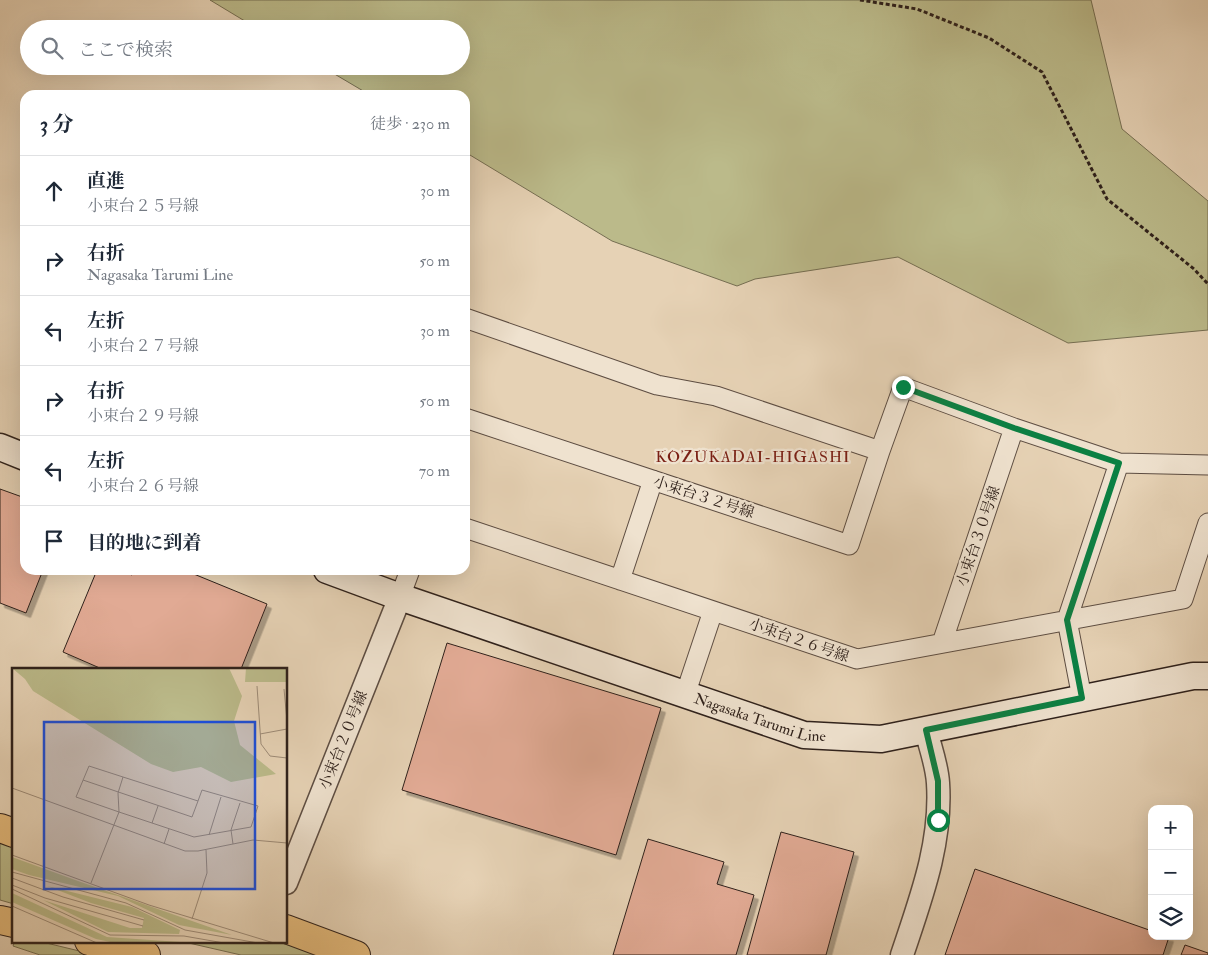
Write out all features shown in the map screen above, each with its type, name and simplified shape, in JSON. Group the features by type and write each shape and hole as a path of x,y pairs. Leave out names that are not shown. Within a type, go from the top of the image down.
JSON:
{"highway":[{"path":"0,828 12,832"},
{"path":"288,930 356,955"},
{"path":"94,942 146,955"}],"main road":[{"path":"0,447 20,455"},
{"name":"Nagasaka Tarumi Line","path":"341,575 804,735 881,739 1193,676 1208,676"}],"street":[{"path":"470,320 657,385 716,396 880,451 903,387 1014,428 1119,463 1208,465"},
{"name":"小束台３２号線","path":"470,420 849,545 880,451"},
{"name":"小束台３０号線","path":"942,643 1014,428"},
{"path":"1082,698 1067,620 1119,463"},
{"path":"620,580 653,480"},
{"name":"小束台２６号線","path":"470,530 857,659 1183,599 1208,523"},
{"path":"400,597 408,575"},
{"name":"小束台２０号線","path":"288,878 400,597"},
{"path":"685,695 713,611"},
{"path":"902,955 932,863 938,820 938,781 926,730"}],"path":[{"path":"860,0 917,10 989,38 1042,72 1107,200 1194,269 1208,284"}],"shaded area":[{"path":"210,0 1091,0 1122,129 1208,201 1208,330 1068,343 898,257 755,279 737,286 612,241 470,155 470,90 362,90 336,75 470,75 470,20 243,20"},
{"path":"0,838 12,842 12,903 0,900"},
{"path":"15,942 42,942 96,955 40,955 13,946"},
{"path":"184,942 288,942 327,955 241,955"}],"building":[{"path":"0,489 20,496 20,575 41,575 26,613 0,603"},
{"path":"95,575 196,575 267,604 241,668 100,668 63,652"},
{"path":"447,643 661,708 616,855 402,790"},
{"path":"781,832 854,852 826,955 747,955"},
{"path":"648,839 724,862 717,884 754,895 736,955 613,955"},
{"path":"975,869 1148,930 1148,940 1168,940 1163,955 945,955"},
{"path":"1185,945 1208,953 1208,955 1181,955"}],"district":[{"name":"KOZUKADAI-HIGASHI","path":"753,456"}],"route":[{"path":"903,387 1014,428 1119,463 1067,620 1082,698 926,730 938,781 938,820"}]}
